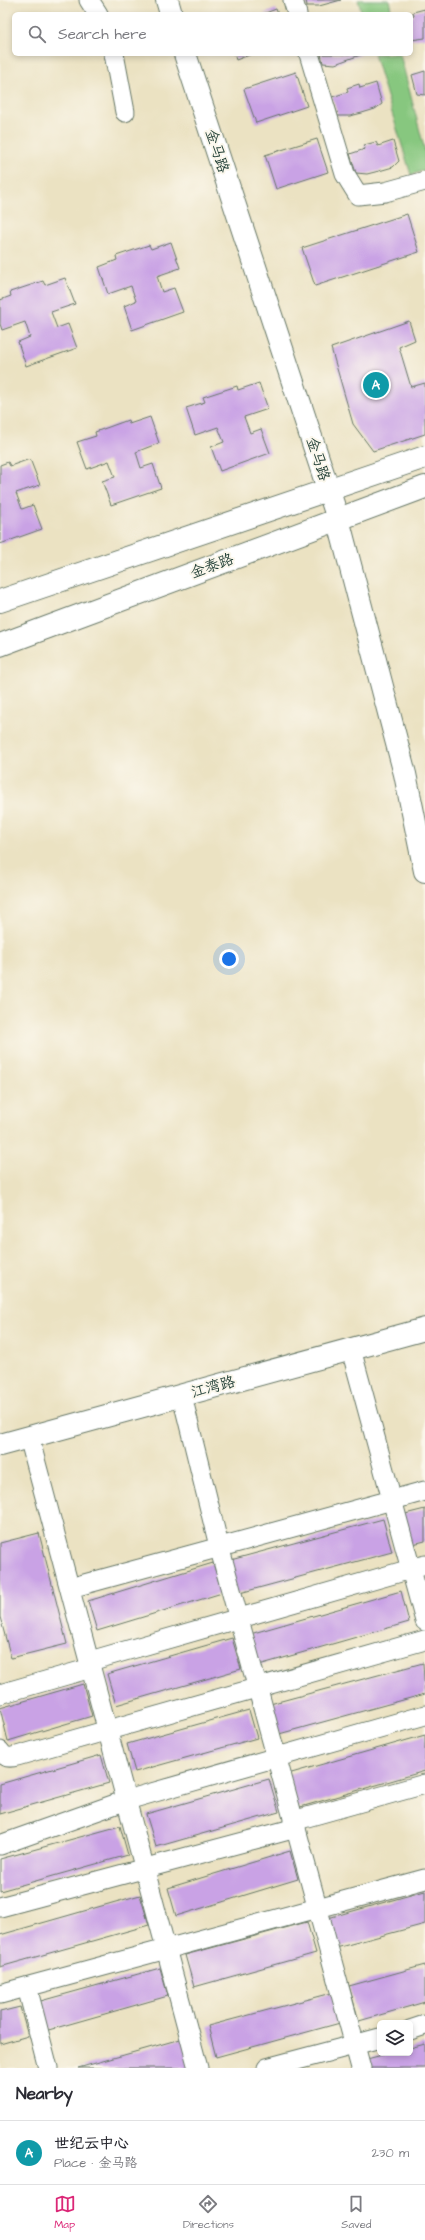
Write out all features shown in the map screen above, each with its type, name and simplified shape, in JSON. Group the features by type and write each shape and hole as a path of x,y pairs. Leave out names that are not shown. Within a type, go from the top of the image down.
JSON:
{"street":[{"path":"90,0 97,12"},
{"path":"167,0 170,12"},
{"path":"181,0 185,12"},
{"path":"293,0 296,12"},
{"path":"114,56 125,112"},
{"name":"金马路","path":"186,56 335,486"},
{"name":"金马路","path":"200,56 344,516 425,820"},
{"path":"310,56 345,174 358,194 385,192 425,180"},
{"path":"0,601 335,486 425,457"},
{"name":"金泰路","path":"0,645 425,487"},
{"name":"金马路","path":"344,516 425,871"},
{"name":"江湾路","path":"0,1446 425,1329"},
{"path":"351,1349 392,1498 418,1567 425,1621"},
{"path":"182,1396 238,1619 361,2068"},
{"path":"30,1438 198,2068"},
{"path":"70,1588 392,1498 425,1491"},
{"path":"0,1694 238,1619 418,1567"},
{"path":"0,1751 3,1755 9,1758 17,1756 425,1640"},
{"path":"0,1845 127,1800 425,1715"},
{"path":"0,1907 145,1868 425,1784"},
{"path":"0,1994 27,1988 425,1879"},
{"path":"27,1988 48,2068"},
{"path":"413,2029 425,2026"},
{"path":"267,2068 377,2039"}],"green space":[{"path":"358,0 389,0 392,12 361,12"},
{"path":"375,56 401,56 425,151 425,170 411,175"}],"building":[{"path":"306,0 341,0 319,6 307,6"},
{"path":"276,9 277,12 268,12"},
{"path":"425,9 425,38 413,40 413,12"},
{"path":"235,56 247,56 236,60"},
{"path":"321,56 357,56 335,64 323,63"},
{"path":"425,71 425,95 417,94 412,75"},
{"path":"296,72 307,106 256,123 244,89"},
{"path":"376,83 382,104 375,109 362,113 350,116 338,116 332,97 348,92 347,88 359,84 360,88"},
{"path":"317,139 328,172 276,189 265,155"},
{"path":"393,141 399,161 393,167 367,174 356,173 350,154 365,149 364,145 376,142 378,146"},
{"path":"407,214 419,252 315,286 302,248"},
{"path":"171,242 180,268 157,276 162,292 174,288 183,312 132,330 124,306 136,301 131,286 108,294 99,267 117,260 116,256 149,245 151,249"},
{"path":"65,278 75,304 51,312 57,328 68,324 77,348 26,366 18,342 30,337 25,322 2,330 0,324 0,300 11,296 10,292 43,281 45,285"},
{"path":"409,321 415,340 399,347 411,387 425,383 425,434 373,451 353,424 331,348"},
{"path":"259,383 268,409 244,417 250,433 261,429 270,453 220,471 211,447 224,442 218,427 195,435 186,408 205,402 203,397 237,386 238,390"},
{"path":"150,417 159,443 136,452 141,468 153,464 161,488 111,505 102,481 115,477 109,461 87,469 77,442 96,436 95,432 128,420 129,424"},
{"path":"30,459 40,485 16,493 22,509 33,505 42,529 0,544 0,465 8,462 10,466"},
{"path":"425,1509 425,1541 409,1545 401,1515"},
{"path":"383,1519 392,1552 236,1594 227,1561"},
{"path":"39,1533 67,1644 11,1658 0,1617 0,1543"},
{"path":"213,1563 222,1593 97,1631 88,1601"},
{"path":"401,1591 409,1622 259,1665 250,1634"},
{"path":"232,1638 241,1669 116,1705 107,1674"},
{"path":"423,1663 425,1694 279,1734 270,1704"},
{"path":"83,1684 92,1716 8,1741 0,1708"},
{"path":"249,1710 257,1738 135,1772 127,1744"},
{"path":"425,1735 425,1771 297,1808 288,1774"},
{"path":"101,1755 109,1783 0,1814 0,1784"},
{"path":"269,1779 279,1812 156,1847 146,1814"},
{"path":"120,1826 128,1855 0,1891 0,1859"},
{"path":"290,1851 298,1879 176,1916 168,1888"},
{"path":"425,1891 425,1924 336,1948 328,1918"},
{"path":"140,1895 149,1925 0,1967 0,1935"},
{"path":"307,1922 316,1953 194,1987 185,1955"},
{"path":"425,1965 425,2002 359,2021 349,1986"},
{"path":"160,1968 168,1996 45,2031 37,2002"},
{"path":"332,1993 340,2023 216,2057 208,2026"},
{"path":"20,2007 28,2036 0,2044 0,2012"},
{"path":"184,2038 193,2066 186,2068 78,2068"},
{"path":"425,2044 425,2068 370,2068 367,2059 378,2056 413,2056 413,2047"}],"place":[{"name":"世纪云中心","path":"376,385"}]}
